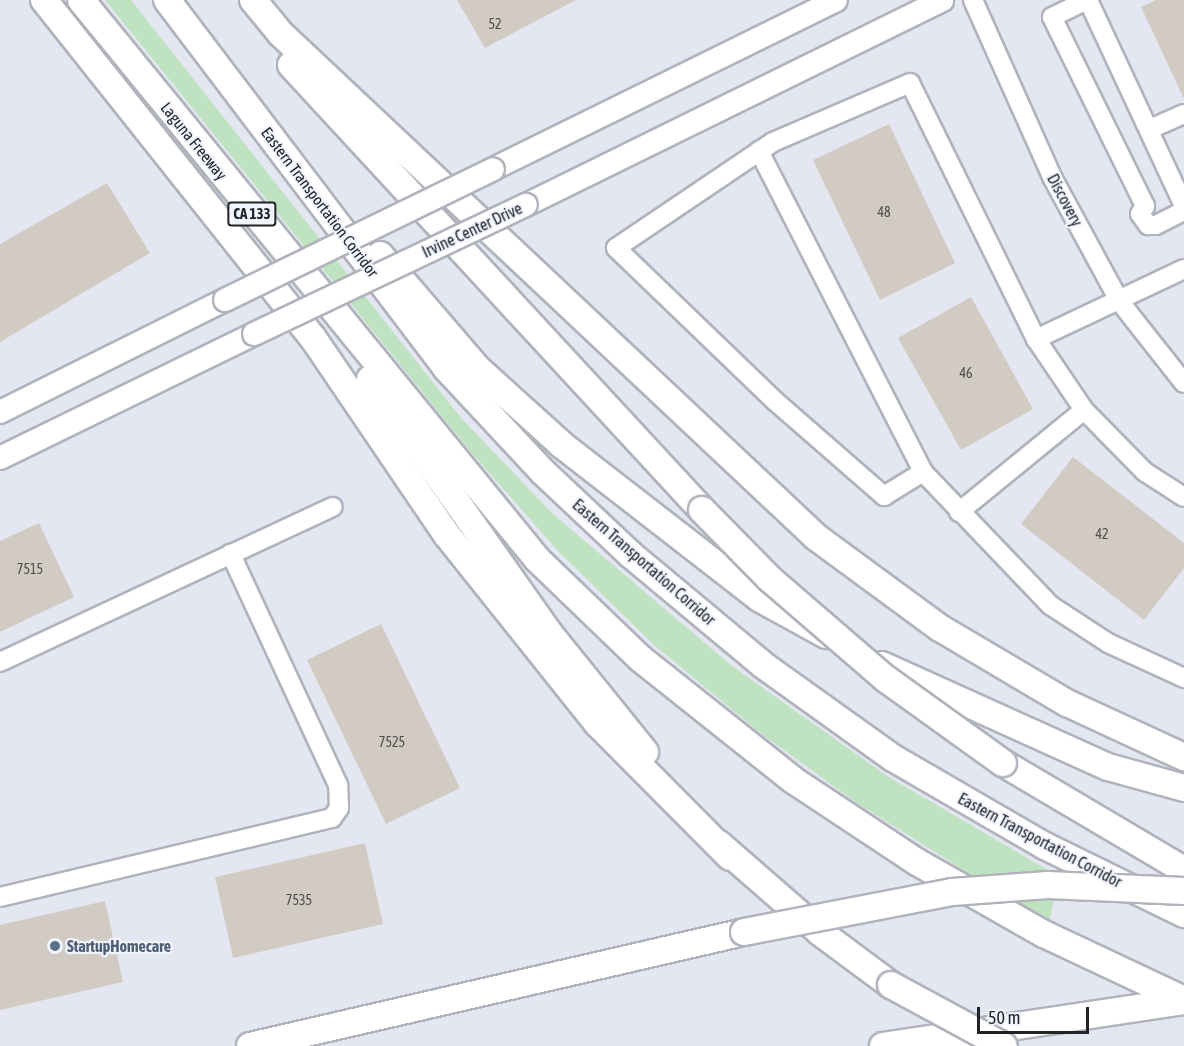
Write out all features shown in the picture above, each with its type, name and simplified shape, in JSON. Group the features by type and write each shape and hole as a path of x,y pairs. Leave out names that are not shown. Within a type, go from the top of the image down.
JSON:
{"highway":[{"path":"44,0 266,275 447,535 598,724 730,857 891,985 1004,1046"},
{"name":"Laguna Freeway","path":"81,0 351,338"},
{"path":"167,0 222,73 478,369 570,452 759,598 919,686 1010,727 1108,767 1184,788"},
{"path":"236,0 702,510 843,643 1003,763 1184,870"},
{"path":"253,0 281,34 816,537 940,628 1028,680 1184,757"},
{"name":"Eastern Transportation Corridor","path":"222,73 446,368 543,472 630,554 763,665 893,758 1045,846 1184,914"},
{"path":"351,338 376,394 433,475 549,633 730,857"},
{"path":"351,338 537,559 641,659 793,780 916,862 1066,944 1184,1000"},
{"path":"250,1046 723,937 963,891 1059,885 1184,891"},
{"path":"884,1046 1184,1000"}],"main road":[{"path":"0,412 836,0"},
{"name":"Irvine Center Drive","path":"0,458 526,205 942,0"}],"street":[{"name":"Discovery","path":"973,0 1052,177 1120,302 1184,384"},
{"path":"1184,206 1150,129 1087,0 1052,16 1145,206 1140,214 1148,225 1156,225 1184,211"},
{"path":"922,472 884,496 775,402 616,248 759,151 910,83 1036,339 1084,410 1145,472 1184,497"},
{"path":"1150,129 1184,114"},
{"path":"759,151 922,472 1050,605 1107,643 1184,678"},
{"path":"1036,339 1120,302 1184,269"},
{"path":"959,512 1084,410"},
{"path":"0,662 333,507"},
{"path":"0,897 332,818 339,808 338,785 231,554"}],"green space":[{"path":"105,0 131,0 462,419 553,514 732,666 887,776 1058,876 1049,924 851,799 758,731 654,645 559,552 470,451"}],"building":[{"path":"457,0 576,0 485,48"},
{"path":"1156,0 1184,0 1184,99 1141,7"},
{"path":"889,124 955,263 880,300 813,160"},
{"path":"107,183 150,253 0,342 0,244"},
{"path":"971,297 1033,409 961,450 898,338"},
{"path":"1073,457 1184,543 1184,568 1144,620 1021,524"},
{"path":"39,523 74,597 0,632 0,541"},
{"path":"381,624 460,788 386,824 307,660"},
{"path":"365,843 383,924 233,958 215,877"},
{"path":"105,901 123,982 0,1010 0,925"}],"place":[{"name":"StartupHomecare","path":"55,946"}]}
